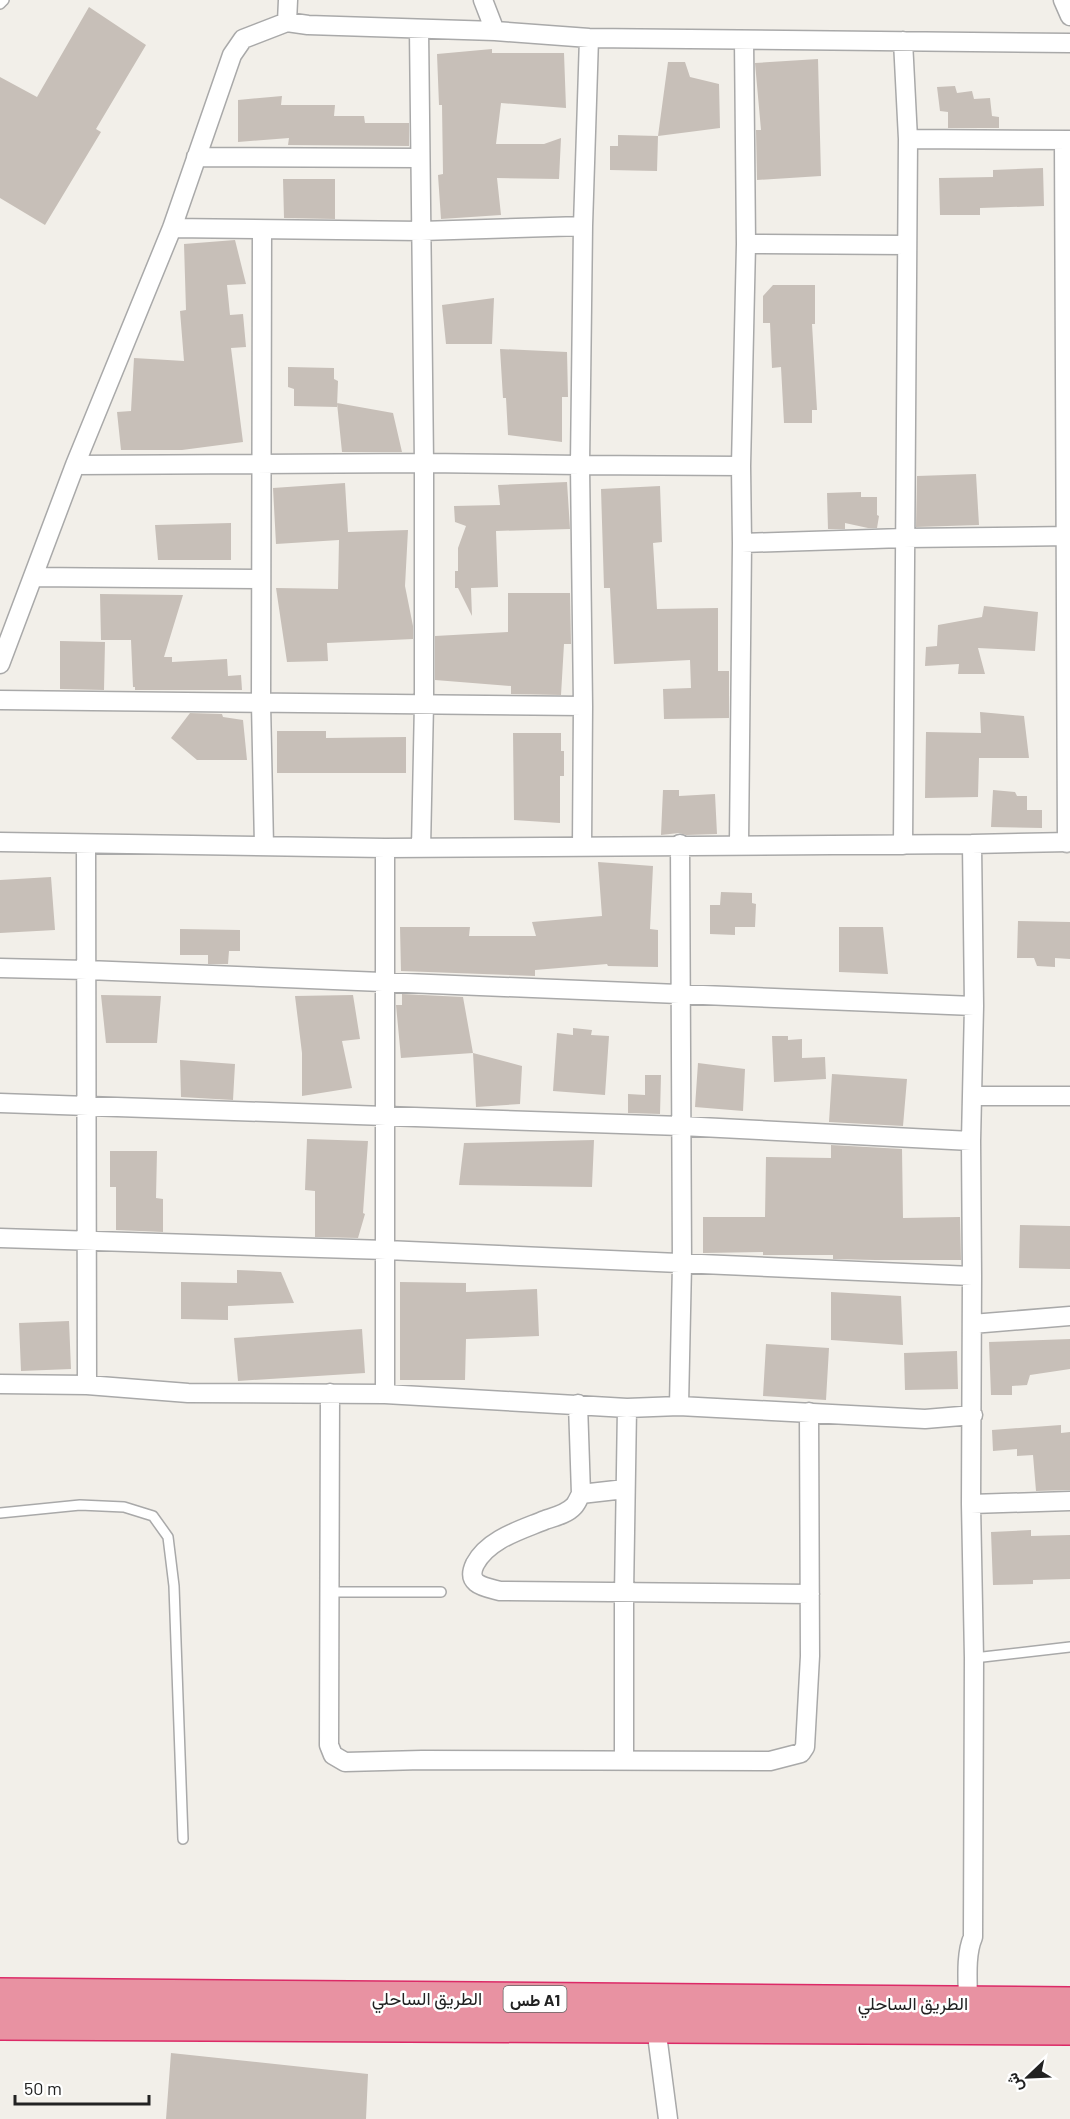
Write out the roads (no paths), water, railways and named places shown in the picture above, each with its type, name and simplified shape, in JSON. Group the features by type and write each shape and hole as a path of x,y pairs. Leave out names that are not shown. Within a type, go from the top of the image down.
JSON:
{"highway":[{"name":"الطريق الساحلي","path":"0,1995 1070,2004"},
{"name":"الطريق الساحلي","path":"0,2023 1070,2028"}],"street":[{"path":"287,22 288,0"},
{"path":"483,0 495,32"},
{"path":"1063,0 1070,16"},
{"path":"0,664 75,465 172,228 232,55 243,39 287,22 589,38 1070,43"},
{"path":"419,30 424,463 424,704 421,848"},
{"path":"582,847 580,465 583,226 589,38"},
{"path":"739,844 741,466 746,243 744,40"},
{"path":"903,41 908,138 903,845"},
{"path":"0,842 421,848 1069,842 1067,140 908,138"},
{"path":"196,157 419,158"},
{"path":"172,228 421,231 583,226"},
{"path":"262,230 261,703 264,846"},
{"path":"746,243 906,245"},
{"path":"75,465 424,463 741,466"},
{"path":"742,543 1067,536"},
{"path":"33,577 261,579"},
{"path":"0,700 583,706"},
{"path":"86,844 87,1385"},
{"path":"679,1406 682,1264 680,844"},
{"path":"968,2003 973,1937 974,1658 971,1504 973,1414 971,1141 974,1006 972,844"},
{"path":"385,848 385,1394"},
{"path":"0,968 384,981 681,996 974,1006"},
{"path":"973,1096 1070,1096"},
{"path":"0,1103 681,1126 971,1141"},
{"path":"0,1238 386,1250 972,1276"},
{"path":"972,1324 1070,1316"},
{"path":"0,1384 87,1385 188,1394 385,1394 627,1408 679,1406 926,1419 973,1414"},
{"path":"330,1393 330,1745 333,1755 345,1762 624,1759 770,1761 801,1753 805,1747 810,1656 808,1412"},
{"path":"578,1404 581,1494 574,1506 560,1515 501,1538 478,1559 471,1572 472,1578 478,1584 500,1591 810,1594"},
{"path":"624,1759 627,1408"},
{"path":"581,1494 625,1490"},
{"path":"971,1504 1070,1501"},
{"path":"656,2027 668,2119"}],"lane":[{"path":"0,4 4,0"},
{"path":"0,1513 81,1505 124,1507 153,1516 168,1537 174,1586 183,1839"},
{"path":"329,1592 441,1592"},
{"path":"974,1658 1070,1647"}]}
